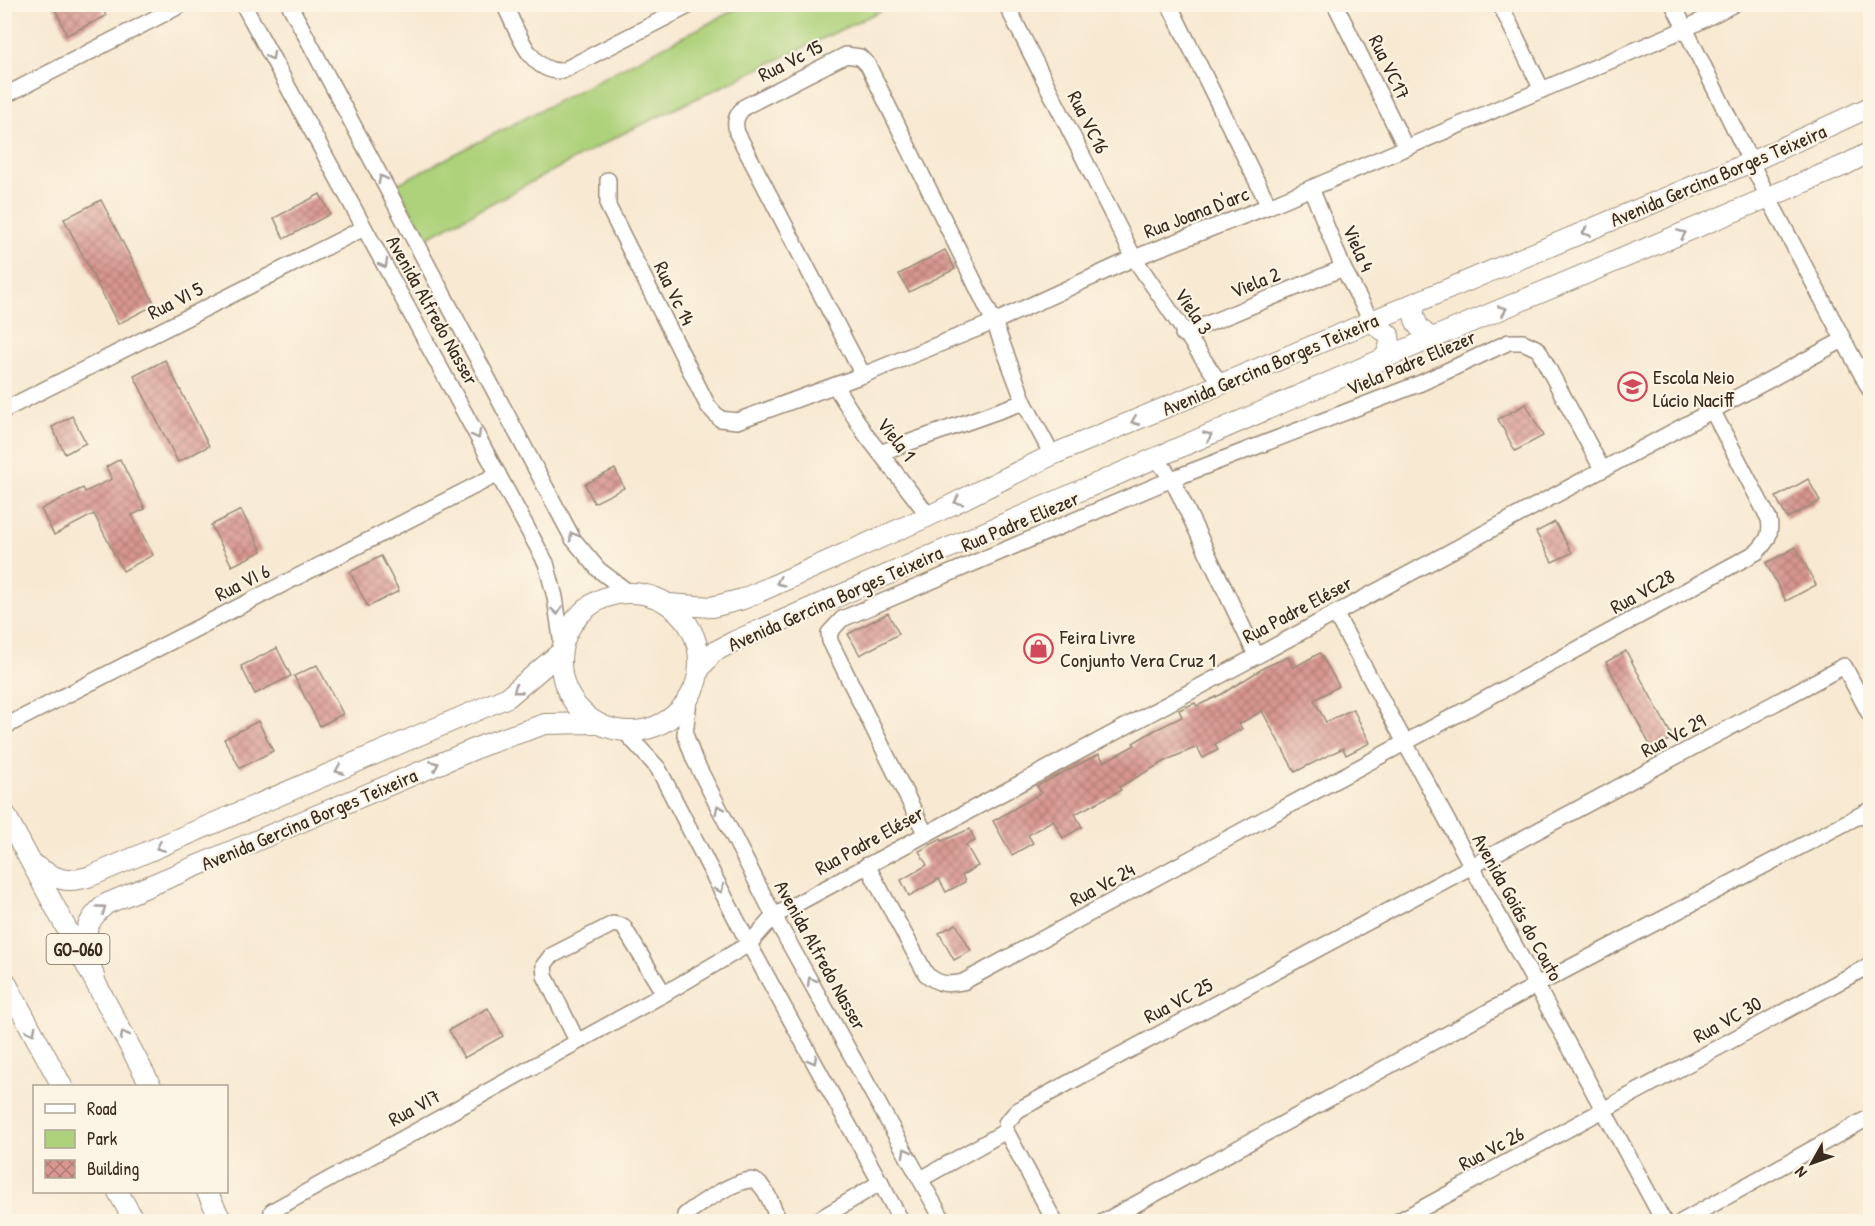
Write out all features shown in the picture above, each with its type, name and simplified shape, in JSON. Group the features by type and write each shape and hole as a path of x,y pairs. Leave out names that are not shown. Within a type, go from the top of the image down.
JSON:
{"main road":[{"name":"Avenida Gercina Borges Teixeira","path":"668,604 712,607 743,599 929,516 1052,454 1221,386 1751,162 1870,107"},
{"name":"Avenida Gercina Borges Teixeira","path":"699,670 712,653 735,641 1385,358 1870,152"},
{"path":"1415,303 1413,313 1416,324 1425,334 1434,339"},
{"path":"1372,322 1389,335 1390,344 1385,358"},
{"path":"628,592 649,595 668,604 682,617 693,633 698,651 699,670 689,700 677,714 662,724 644,731 625,732 595,723 579,710 567,693 561,673 562,648 571,624 586,607 606,597 628,592"},
{"name":"Avenida Gercina Borges Teixeira","path":"32,864 56,878 74,882 91,876 508,697 562,648"},
{"name":"Avenida Gercina Borges Teixeira","path":"95,980 85,941 88,922 106,904 484,745 545,723 595,723"},
{"name":"GO-060","path":"4,812 150,1085"},
{"path":"4,979 61,1085"},
{"path":"119,1193 135,1221"},
{"path":"208,1193 222,1221"}],"street":[{"path":"4,96 183,4"},
{"name":"Avenida Alfredo Nasser","path":"243,4 546,563 555,597 562,648"},
{"name":"Avenida Alfredo Nasser","path":"289,4 573,539 599,570 628,592"},
{"path":"504,4 531,56 539,66 550,72 562,72 671,9 692,4"},
{"name":"Rua VC16","path":"1006,4 1134,258"},
{"path":"1169,4 1269,206"},
{"name":"Rua VC17","path":"1335,4 1406,148"},
{"path":"1500,4 1542,90"},
{"path":"1672,4 1768,197 1870,390"},
{"name":"Rua Joana D'arc","path":"720,419 737,421 835,386 994,322 1134,258 1311,189 1685,30 1734,4"},
{"name":"Rua Vc 15","path":"863,375 737,133 735,123 737,115 744,107 846,55 860,57 868,65 994,322"},
{"name":"Rua Vc 14","path":"608,180 608,206 708,406 720,419"},
{"name":"Viela 4","path":"1311,189 1342,268 1372,322"},
{"name":"Rua VI 5","path":"4,410 364,228"},
{"name":"Viela 3","path":"1134,258 1183,334 1221,386"},
{"name":"Viela 2","path":"1183,334 1342,268"},
{"path":"994,322 1024,402 1052,454"},
{"name":"Rua Padre Eléser","path":"749,944 774,916 867,864 1843,340"},
{"name":"Viela Padre Eliezer","path":"1172,479 1421,383 1509,342 1523,342 1538,349 1602,470"},
{"name":"Viela 1","path":"835,386 866,435 882,452 929,516"},
{"path":"882,452 1024,402"},
{"name":"Rua VC28","path":"1406,744 1756,552 1766,542 1771,531 1769,519 1712,410"},
{"path":"1156,458 1172,479 1256,656"},
{"name":"Rua VI 6","path":"4,727 498,474"},
{"name":"Rua Padre Eliezer","path":"925,833 828,633 842,619 1172,479"},
{"name":"Avenida Goiás do Couto","path":"1335,613 1664,1221"},
{"name":"Rua Vc 29","path":"1472,867 1844,666 1870,715"},
{"name":"Avenida Alfredo Nasser","path":"689,700 685,734 694,759 774,916 944,1221"},
{"path":"625,732 658,768 749,944 902,1221"},
{"name":"Rua Vc 24","path":"867,864 926,974 936,983 948,985 963,982 1406,744"},
{"path":"1103,1221 1537,985 1870,810"},
{"name":"Rua VC 25","path":"1006,1131 1006,1124 1018,1110 1472,867"},
{"path":"577,1041 545,976 544,965 551,956 613,924 623,926 664,994"},
{"name":"Rua VI7","path":"275,1216 749,944"},
{"name":"Rua VC 30","path":"1604,1111 1870,965"},
{"name":"Rua Vc 26","path":"1397,1221 1604,1111"},
{"path":"1681,1221 1870,1117"},
{"path":"921,1179 1006,1131 1055,1221"},
{"path":"685,1221 684,1215 695,1207 744,1179 756,1182 779,1221"},
{"path":"815,1221 881,1182"}],"green space":[{"path":"744,5 893,5 622,134 426,238 397,184"}],"building":[{"path":"53,4 100,4 106,16 67,35"},
{"path":"320,194 330,214 284,239 274,218"},
{"path":"101,200 155,305 118,324 64,219"},
{"path":"945,250 955,269 909,292 899,274"},
{"path":"165,360 209,446 178,462 134,376"},
{"path":"1526,404 1543,436 1515,451 1498,419"},
{"path":"72,416 86,443 65,454 52,427"},
{"path":"120,459 145,509 132,515 153,555 123,571 94,514 54,535 41,509 83,488 85,492 112,479 106,467"},
{"path":"615,469 624,488 594,503 585,484"},
{"path":"1808,479 1820,501 1787,518 1776,497"},
{"path":"241,510 262,551 232,566 211,525"},
{"path":"1555,522 1572,553 1552,562 1536,532"},
{"path":"1796,547 1816,585 1786,601 1766,563"},
{"path":"381,556 399,591 368,607 350,572"},
{"path":"888,613 899,634 860,655 848,634"},
{"path":"277,648 291,676 255,694 241,666"},
{"path":"1626,651 1673,738 1652,749 1606,662"},
{"path":"1320,653 1339,686 1314,700 1326,722 1353,709 1370,743 1346,755 1343,748 1295,772 1262,711 1239,724 1242,729 1215,744 1218,750 1203,758 1197,747 1169,759 1119,787 1121,790 1075,814 1082,827 1063,838 1053,820 1028,835 1033,843 1012,855 993,821 1041,793 1037,786 1099,754 1104,762 1135,745 1133,743 1155,730 1182,717 1179,710 1195,703 1197,706 1222,694 1265,667 1288,657 1293,668"},
{"path":"317,665 343,714 320,726 294,676"},
{"path":"258,721 273,751 240,768 224,739"},
{"path":"970,829 975,841 966,845 978,866 962,875 965,882 946,892 939,879 909,896 901,880 927,865 919,851 941,839 942,841"},
{"path":"956,924 971,951 954,960 939,933"},
{"path":"488,1008 503,1036 464,1058 449,1030"}],"place":[{"name":"Escola Neio Lúcio Naciff","path":"1632,387"},
{"name":"Feira Livre Conjunto Vera Cruz 1","path":"1039,648"}]}
